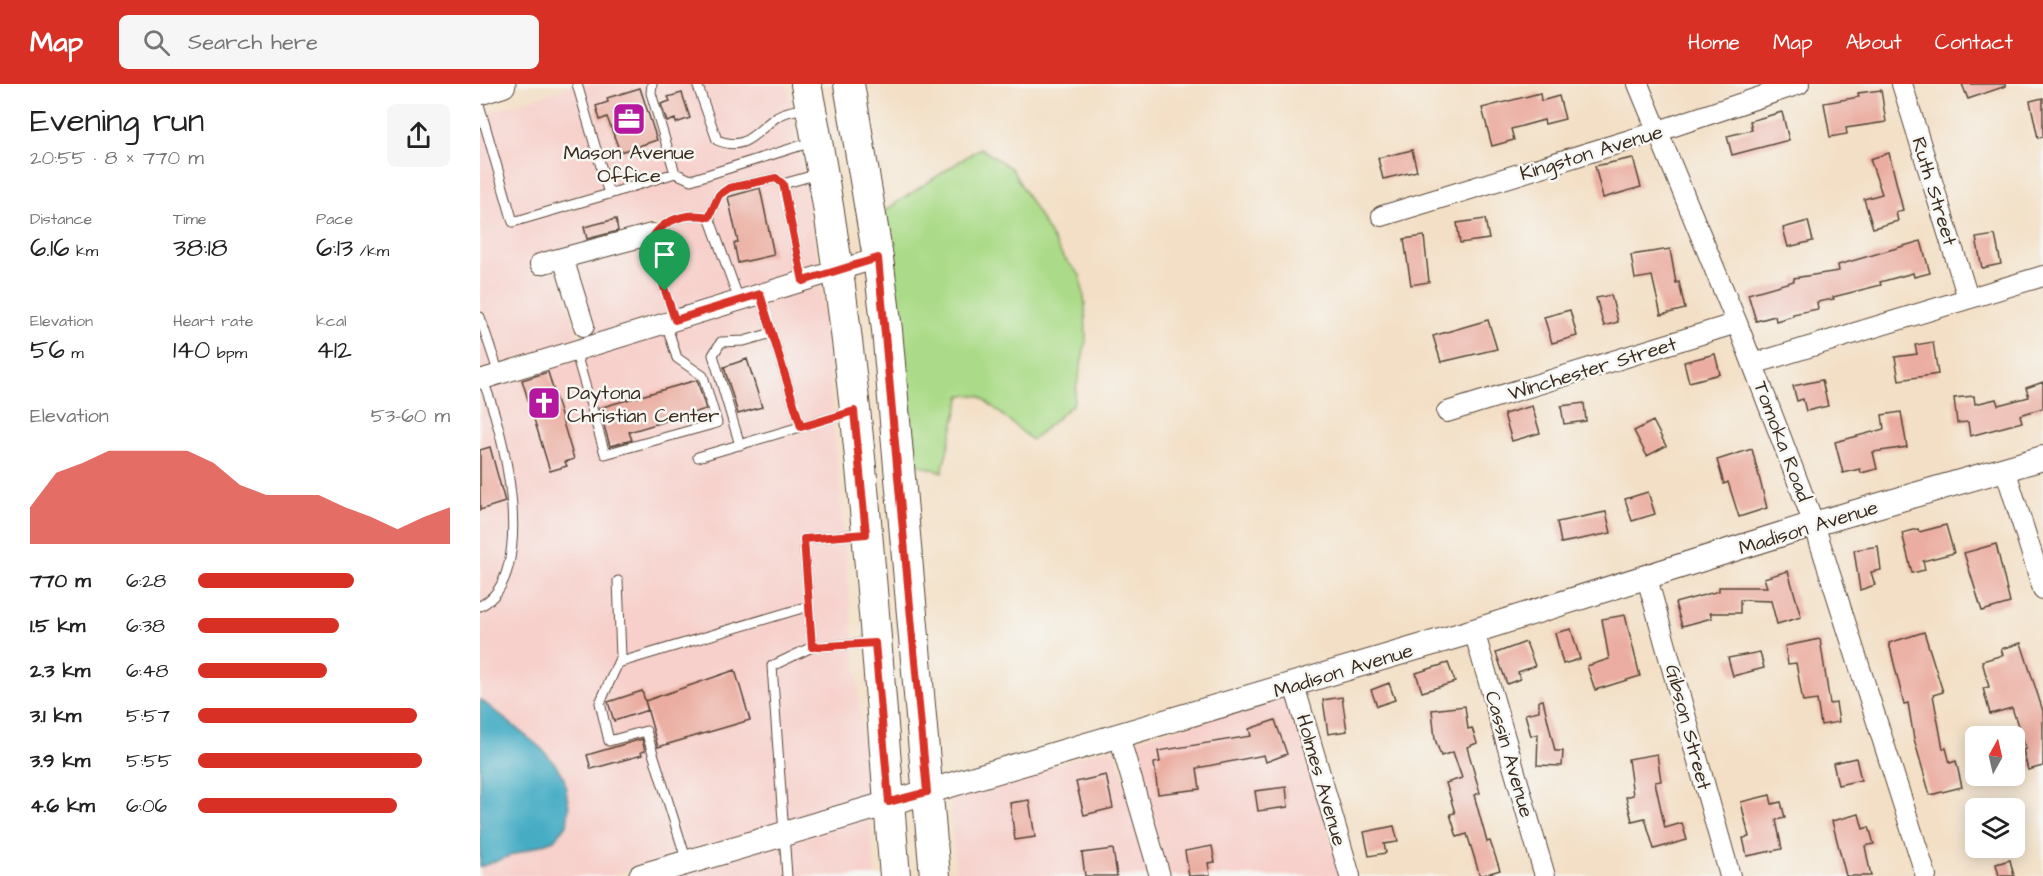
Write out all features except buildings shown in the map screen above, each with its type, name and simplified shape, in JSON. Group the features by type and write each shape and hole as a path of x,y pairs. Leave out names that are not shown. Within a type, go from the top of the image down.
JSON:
{"main road":[{"path":"480,91 502,84"},
{"path":"849,84 878,258 935,876"},
{"path":"808,95 818,140 838,270 854,411 896,876"}],"street":[{"name":"Tomoka Road","path":"1638,84 1737,323 1814,524 1926,876"},
{"name":"Kingston Avenue","path":"1382,216 1656,132 1799,84"},
{"name":"Ruth Street","path":"1902,84 1968,298"},
{"path":"540,264 652,234"},
{"path":"563,258 584,326"},
{"path":"487,377 670,321 736,292 760,294 801,271 838,270 878,258"},
{"path":"1753,364 2043,276"},
{"name":"Winchester Street","path":"1447,412 1737,323"},
{"name":"Madison Avenue","path":"641,876 1294,685 1647,578 1814,524 2043,458"},
{"path":"2005,469 2043,589"},
{"path":"866,532 904,525"},
{"name":"Gibson Street","path":"1647,578 1730,876"},
{"name":"Cassin Avenue","path":"1474,631 1545,876"},
{"name":"Holmes Avenue","path":"1294,685 1350,876"},
{"path":"1119,736 1160,876"}],"lane":[{"path":"577,84 609,194"},
{"path":"651,84 651,93 675,173"},
{"path":"697,84 717,140 726,144 741,142 756,136 779,115 808,95"},
{"path":"480,108 513,222 675,173 691,180 818,140"},
{"path":"783,184 823,173"},
{"path":"736,292 709,217 719,195 729,188 776,178 783,184 801,271"},
{"path":"575,350 605,454 717,423 703,376 677,358 670,321 650,246 652,234 658,227 693,214 709,217"},
{"path":"760,294 801,427"},
{"path":"480,317 487,377 504,453 514,529 511,559 498,594 480,606"},
{"path":"740,445 713,355 721,342 744,341 772,333"},
{"path":"698,458 854,411"},
{"path":"812,647 804,539 866,532"},
{"path":"618,581 621,656 600,703 609,741 646,731 687,862"},
{"path":"618,663 809,606"},
{"path":"787,876 772,666 812,647 875,643"}],"shaded area":[{"path":"579,84 787,84 819,267 480,370 480,115","holes":["659,224 661,241 573,265 593,331 578,337 558,269 534,275 531,258"]},
{"path":"821,284 868,799 608,876 480,876 480,867 554,840 564,778 541,748 480,699 480,389"},
{"path":"1289,696 1341,876 1169,876 1130,742"},
{"path":"1114,746 1152,876 956,876 950,799"},
{"path":"870,817 875,876 671,876"}],"green space":[{"path":"980,148 1011,168 1063,257 1080,275 1085,303 1086,341 1073,404 1032,440 980,396 961,395 942,472 917,464 896,289 884,211"}],"water":[{"path":"480,699 541,748 555,764 564,778 569,807 567,825 554,840 480,867"}],"place":[{"name":"Mason Avenue Office","path":"629,119"},
{"name":"Daytona Christian Center","path":"544,403"}],"route":[{"path":"776,178 783,184 803,281 878,258 887,330 927,792 889,802 875,643 812,647 804,539 866,534 854,411 801,427 760,294 675,320 665,291 650,246 652,234 658,227 693,214 709,217 719,195 729,188 776,178"}]}
